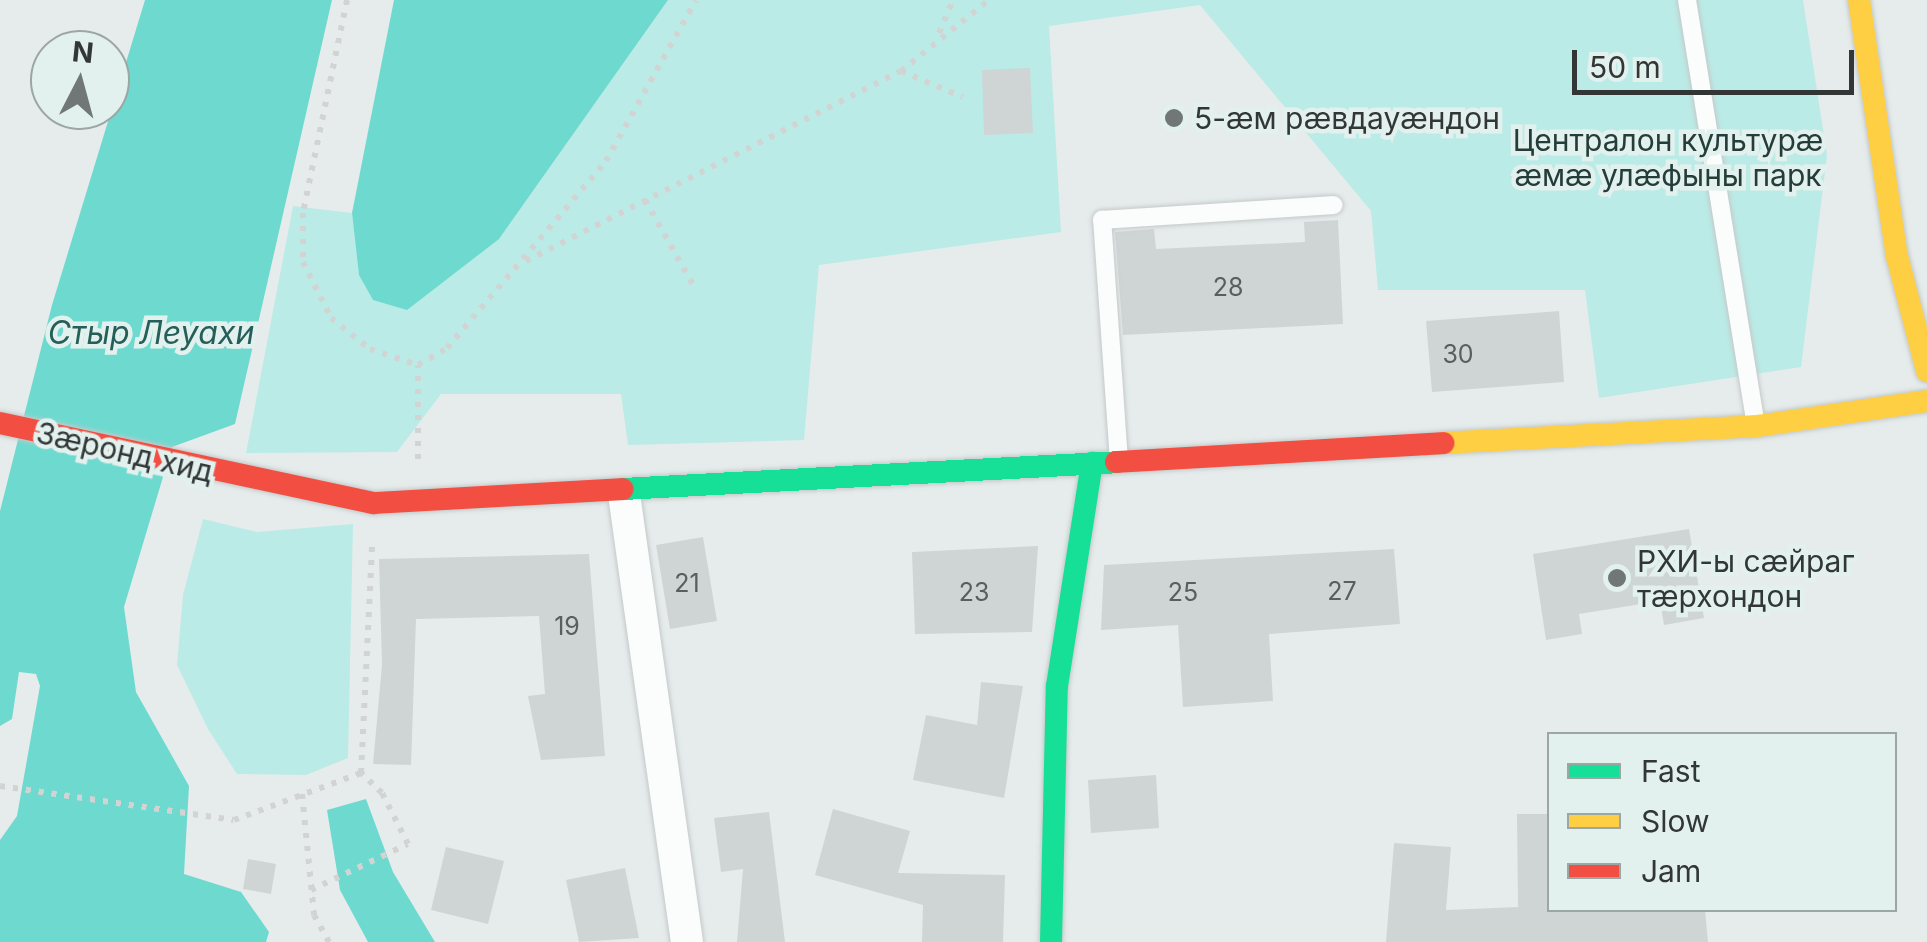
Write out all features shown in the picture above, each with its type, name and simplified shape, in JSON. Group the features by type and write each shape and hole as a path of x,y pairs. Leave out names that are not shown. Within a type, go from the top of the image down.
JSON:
{"street":[{"path":"1859,0 1897,256 1927,371"},
{"name":"Зæронд хид","path":"0,422 251,482 374,503 624,494 1756,426 1927,401"},
{"path":"1051,942 1057,686 1092,463"},
{"path":"624,494 687,942"}],"lane":[{"path":"1687,0 1756,426"},
{"path":"1119,462 1102,220 1334,205"}],"path":[{"path":"347,0 303,213 303,262 331,318 370,349 418,366"},
{"path":"418,366 448,348 606,161 696,0"},
{"path":"938,34 954,0"},
{"path":"520,264 900,70 938,34 989,0"},
{"path":"900,70 963,97"},
{"path":"645,200 693,285"},
{"path":"418,366 419,500"},
{"path":"310,890 408,844 382,793 361,773 374,503"},
{"path":"0,786 234,820 361,773"},
{"path":"302,794 310,890 329,942"}],"green space":[{"name":"Централон культурæ æмæ улæфыны парк","path":"668,0 1803,0 1827,155 1801,367 1599,398 1585,290 1378,290 1371,211 1200,5 1049,26 1061,232 819,265 804,440 628,445 621,394 441,394 397,452 246,453 293,206 352,213 359,275 499,239"},
{"path":"203,519 257,532 353,524 348,758 306,775 237,774 208,729 177,665 183,595"}],"water":[{"name":"Стыр Леуахи","path":"145,0 332,0 235,424 172,447 124,607 136,692 189,786 184,874 241,892 269,932 266,942 0,942 0,840 17,816 40,686 36,674 19,672 12,719 0,726 0,511 52,305 105,130 130,130 130,49"},
{"path":"394,0 668,0 499,239 407,310 373,300 359,275 352,213"},
{"path":"366,799 393,872 435,942 368,942 340,890 327,810"}],"building":[{"path":"1030,68 1033,133 984,135 982,70"},
{"path":"1338,220 1343,324 1123,335 1115,232 1154,229 1156,249 1305,242 1304,222"},
{"path":"1559,311 1564,382 1432,392 1426,321"},
{"name":"РХИ-ы сæйраг тæрхондон","path":"1689,529 1704,618 1664,625 1660,601 1579,614 1582,634 1546,640 1533,554"},
{"path":"703,537 717,621 670,629 656,545"},
{"path":"1038,546 1032,632 915,634 912,552"},
{"path":"1394,549 1400,624 1269,634 1273,701 1183,707 1178,625 1101,630 1104,565"},
{"path":"589,554 605,756 541,760 528,696 545,694 539,616 416,619 411,765 373,764 382,665 379,559"},
{"path":"981,682 1023,686 1004,798 913,780 926,715 977,725"},
{"path":"1156,775 1159,828 1091,833 1088,780"},
{"path":"833,809 910,831 898,873 1005,875 1003,942 922,942 923,905 815,875"},
{"path":"769,812 785,942 737,942 743,869 721,872 714,818"},
{"path":"1517,814 1547,814 1547,912 1705,912 1708,942 1386,942 1394,843 1451,847 1446,910 1518,907"},
{"path":"446,847 504,861 488,924 431,910"},
{"path":"248,859 276,864 271,894 243,889"},
{"path":"625,868 639,938 579,942 566,880"}],"traffic: fast":[{"path":"623,489 1116,462"},
{"path":"1051,942 1057,686 1092,463"}],"traffic: slow":[{"path":"1859,0 1897,256 1927,371"},
{"path":"1443,443 1757,426 1927,401"}],"traffic: jam":[{"path":"0,423 374,503 623,489"},
{"path":"1116,462 1443,443"}],"place":[{"name":"5-æм рӕвдауӕндон","path":"1174,118"},
{"name":"РХИ-ы сæйраг тæрхондон","path":"1617,578"}]}
